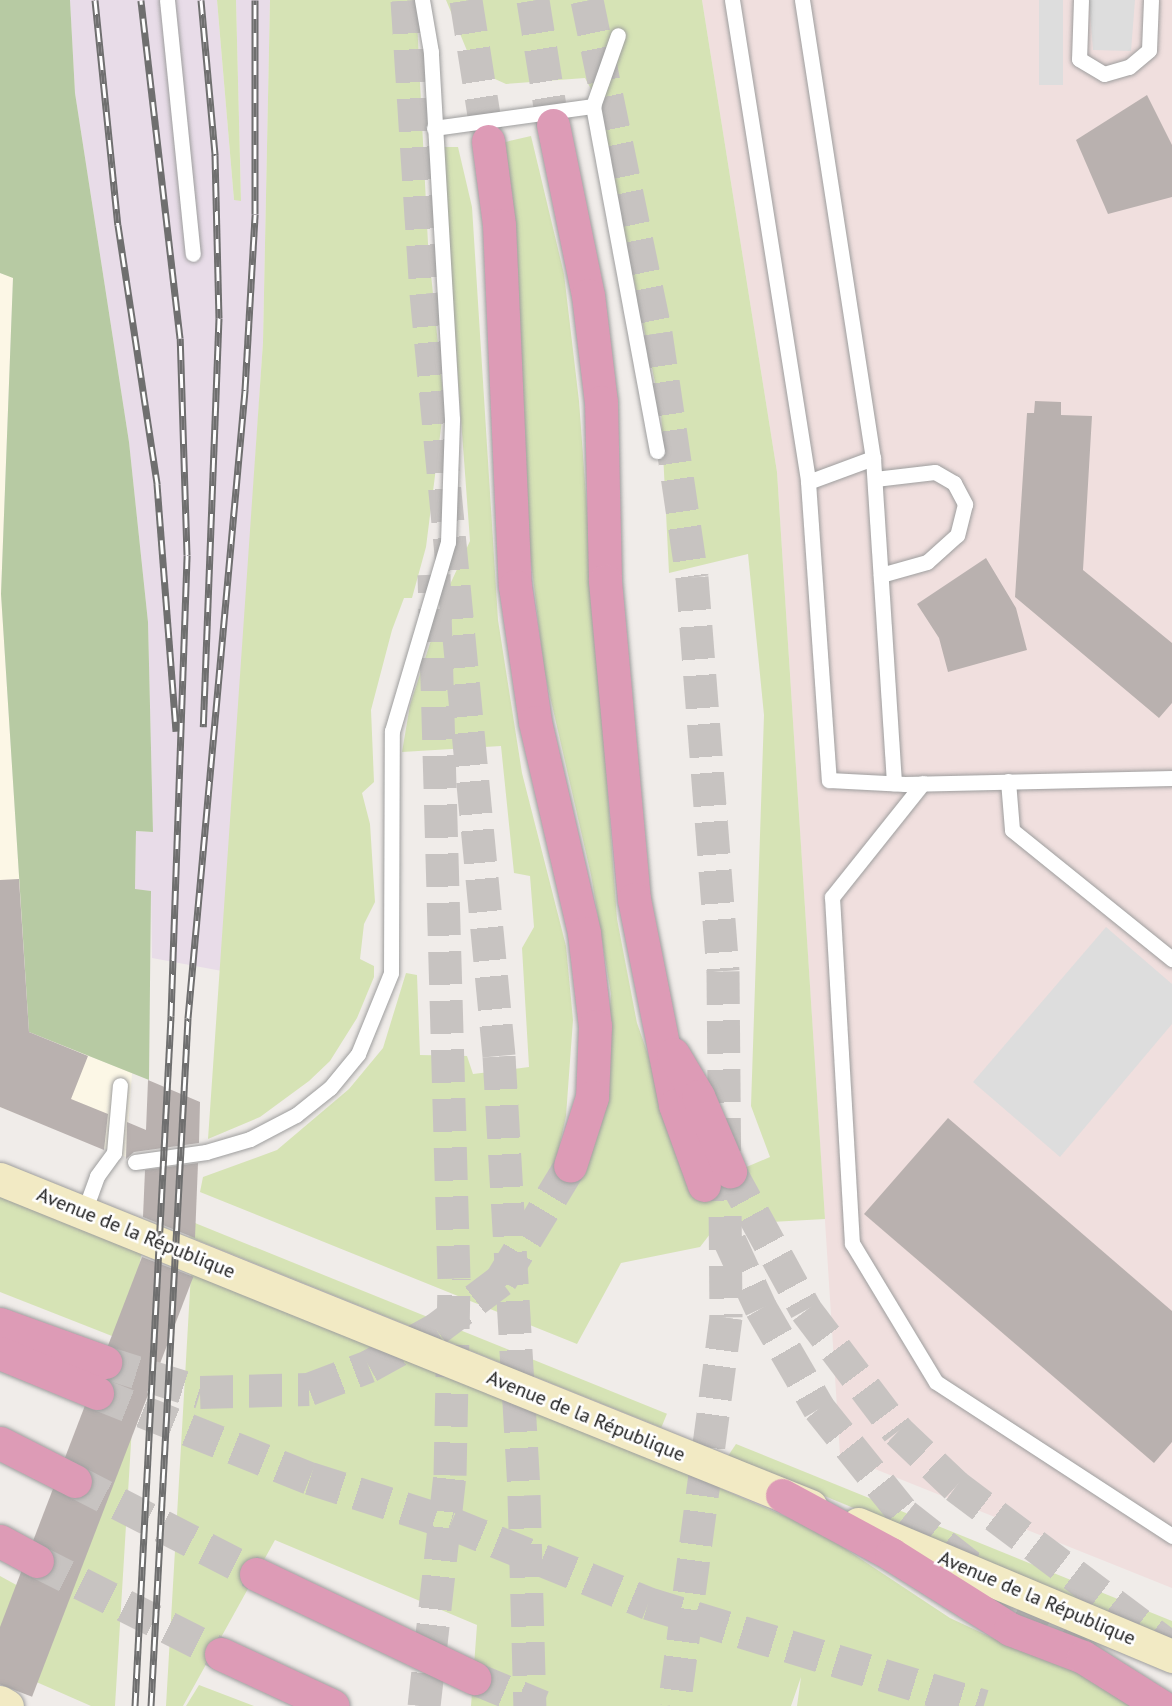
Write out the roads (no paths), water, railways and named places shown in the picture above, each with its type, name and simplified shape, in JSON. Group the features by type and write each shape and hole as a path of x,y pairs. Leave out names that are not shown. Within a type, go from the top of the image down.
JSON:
{"highway":[{"path":"553,125 588,295 601,402 605,581 634,899 666,1042 698,1096 717,1178"},
{"path":"488,141 499,225 515,586 535,722 584,933 596,1026 592,1097 570,1166"},
{"path":"0,1324 101,1377 0,1353"},
{"path":"0,1443 75,1481"},
{"path":"782,1495 891,1554 1010,1629 1083,1658 1161,1706"},
{"path":"0,1541 37,1561"},
{"path":"256,1574 474,1678"},
{"path":"221,1654 333,1706"}],"main road":[{"name":"Avenue de la République","path":"0,1179 782,1495 1172,1656"},
{"path":"0,1702 8,1706"}],"lane":[{"path":"168,0 194,254"},
{"path":"135,1162 206,1152 250,1139 296,1115 330,1088 358,1054 391,974 392,731 448,542 452,418 431,52 422,0"},
{"path":"732,0 808,482 829,780 923,783 1172,778"},
{"path":"802,0 873,458 894,783"},
{"path":"1082,0 1079,59 1104,74 1129,67 1149,50 1151,0"},
{"path":"618,34 593,106 657,451"},
{"path":"434,128 593,106"},
{"path":"808,482 873,458"},
{"path":"875,479 935,472 954,483 965,504 957,535 927,562 881,575"},
{"path":"1008,781 1012,830 1169,949"},
{"path":"923,783 832,897 852,1243 936,1382 1172,1536"},
{"path":"84,1212 97,1176 114,1153 120,1085"}],"tunnel":[{"path":"407,0 426,293 499,1056 524,1495 530,1706"},
{"path":"466,0 488,141"},
{"path":"533,0 553,125"},
{"path":"587,0 656,333 692,577 723,971 726,1317 674,1706"},
{"path":"424,1706 450,1475 454,1278 434,574"},
{"path":"105,1362 200,1392 309,1389 369,1366 436,1329 501,1280 570,1166"},
{"path":"730,1171 806,1310 898,1431 956,1486 1172,1648"},
{"path":"730,1241 761,1308 819,1408 905,1515 1077,1650"},
{"path":"97,1393 310,1478 451,1523 648,1603 984,1706"},
{"path":"75,1481 256,1574"},
{"path":"37,1561 221,1654"},
{"path":"474,1678 542,1706"}],"railway":[{"path":"95,0 118,225 157,484 176,731"},
{"path":"135,1706 171,1016 187,555 180,338 141,0"},
{"path":"201,0 215,155 219,318 203,727"},
{"path":"151,1706 188,1018 245,390 255,214 255,0"}]}
